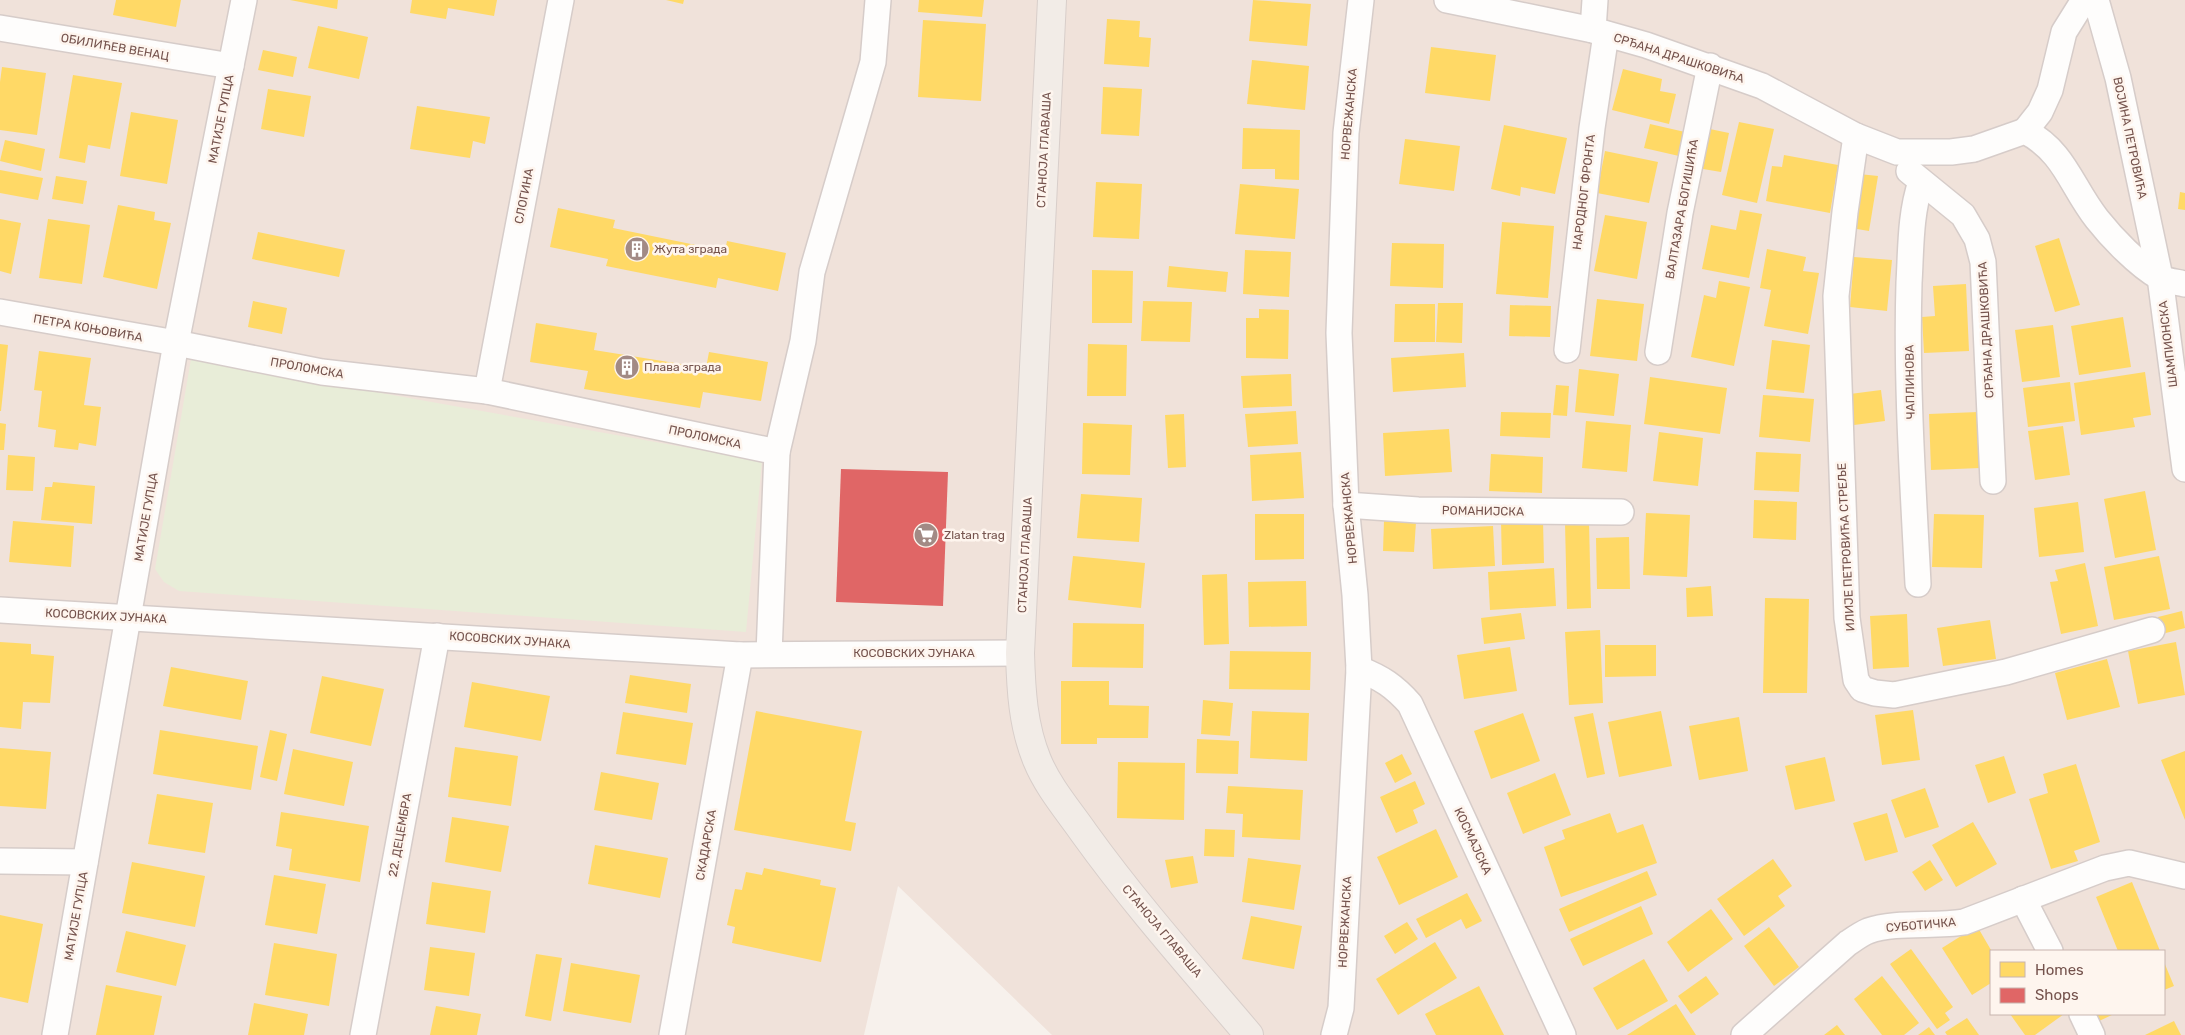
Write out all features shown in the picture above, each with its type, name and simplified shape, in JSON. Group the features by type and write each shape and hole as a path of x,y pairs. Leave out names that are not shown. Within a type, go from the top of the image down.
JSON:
{"main road":[{"name":"СТАНОЈА ГЛАВАША","path":"1052,0 1020,653 1021,692 1026,729 1037,760 1047,780 1114,876 1249,1035"}],"street":[{"name":"МАТИЈЕ ГУПЦА","path":"55,1035 176,343 244,0"},
{"name":"СЛОГИНА","path":"487,391 561,0"},
{"path":"770,654 777,452 803,341 812,272 873,62 878,0"},
{"name":"НОРВЕЖАНСКА","path":"1334,1035 1341,1008 1359,669 1355,595 1346,505 1339,333 1346,132 1361,0"},
{"name":"СРЂАНА ДРАШКОВИЋА","path":"1447,0 1599,32 1646,44 1762,86 1856,136 1897,152 1951,152 1974,149 2024,131"},
{"name":"НАРОДНОГ ФРОНТА","path":"1567,350 1592,128 1599,32 1595,0"},
{"path":"2086,0 2064,32 2050,90 2040,112 2024,131 2041,140 2054,153 2097,219 2136,260 2160,277 2185,284"},
{"name":"ВОЈИНА ПЕТРОВИЋА","path":"2096,0 2118,78 2160,277"},
{"name":"ОБИЛИЋЕВ ВЕНАЦ","path":"0,28 231,66"},
{"name":"ВАЛТАЗАРА БОГИШИЋА","path":"1658,352 1680,212 1710,66"},
{"name":"ИЛИЈЕ ПЕТРОВИЋА СТРЕЉЕ","path":"1856,136 1844,212 1836,296 1847,618 1856,680 1862,689 1875,693 1894,694 2006,672 2152,630"},
{"name":"СРЂАНА ДРАШКОВИЋА","path":"1897,152 1902,163 1921,182 1963,215 1976,239 1983,262 1994,481"},
{"name":"ЧАПЛИНОВА","path":"1918,584 1909,385 1909,308 1911,244 1915,206 1921,182"},
{"name":"ШАМПИОНСКА","path":"2160,277 2185,469"},
{"name":"ПЕТРА КОЊОВИЋА","path":"0,312 176,343"},
{"name":"ПРОЛОМСКА","path":"176,343 322,372 487,391 777,452"},
{"name":"РОМАНИЈСКА","path":"1346,505 1418,510 1621,512"},
{"name":"КОСОВСКИХ ЈУНАКА","path":"0,610 740,654 1020,653"},
{"name":"22. ДЕЦЕМБРА","path":"363,1035 437,636"},
{"name":"СКАДАРСКА","path":"672,1035 740,654"},
{"name":"КОСМАЈСКА","path":"1359,669 1382,678 1398,690 1410,704 1563,1035"},
{"path":"0,861 85,862"},
{"name":"СУБОТИЧКА","path":"1744,1035 1848,943 1867,932 1888,927 1944,925 1964,922 2105,868 2130,863 2185,876"},
{"path":"2023,899 2049,950"},
{"path":"2082,1015 2092,1035"}],"shaded area":[{"path":"0,0 2185,0 2185,1035 1052,1035 898,886 864,1035 0,1035"}],"green space":[{"path":"191,359 762,461 746,632 179,591 164,582 155,569"}],"building: Homes":[{"path":"116,0 181,0 176,27 113,15"},
{"path":"290,0 338,0 337,9"},
{"path":"412,0 497,0 494,16 448,8 446,19 410,13"},
{"path":"666,0 684,0 683,4"},
{"path":"919,0 984,0 982,17 918,12"},
{"path":"1253,0 1311,4 1307,46 1249,41"},
{"path":"1107,19 1140,21 1139,37 1151,38 1149,67 1104,64"},
{"path":"923,20 986,24 981,101 918,97"},
{"path":"318,26 368,37 359,79 308,68"},
{"path":"1431,47 1496,55 1490,101 1425,93"},
{"path":"263,50 297,57 293,77 258,70"},
{"path":"1252,60 1309,66 1305,110 1247,104"},
{"path":"2,67 46,73 37,135 0,130 0,82"},
{"path":"1623,69 1662,79 1660,91 1676,94 1669,124 1612,110"},
{"path":"73,75 122,83 110,149 88,145 85,163 59,158"},
{"path":"1103,87 1142,89 1139,136 1101,134"},
{"path":"268,89 311,96 304,137 261,129"},
{"path":"417,106 490,117 485,144 473,141 470,158 410,149"},
{"path":"131,112 178,120 167,184 120,176"},
{"path":"1739,122 1774,129 1757,203 1722,195"},
{"path":"1650,124 1685,132 1679,156 1644,148"},
{"path":"1504,125 1567,138 1555,194 1521,187 1520,196 1491,189"},
{"path":"1243,128 1300,130 1299,180 1275,179 1275,169 1242,169"},
{"path":"1705,128 1729,133 1721,172 1697,168"},
{"path":"1405,139 1460,146 1454,191 1399,184"},
{"path":"5,140 45,149 41,171 0,161"},
{"path":"1605,151 1658,162 1649,203 1597,193"},
{"path":"1784,155 1838,165 1830,213 1766,201 1772,166 1782,167"},
{"path":"0,170 43,178 38,200 0,193"},
{"path":"1859,174 1878,176 1869,231 1851,228"},
{"path":"56,176 87,181 83,204 52,199"},
{"path":"1096,182 1142,184 1139,239 1093,237"},
{"path":"1240,184 1299,189 1295,239 1235,234"},
{"path":"2180,192 2185,193 2185,210 2178,209"},
{"path":"118,205 155,212 154,220 171,223 157,289 103,277"},
{"name":"Жута зграда","path":"558,208 615,220 613,228 725,251 727,241 786,253 778,291 718,278 716,288 606,266 608,259 550,247"},
{"path":"1740,210 1762,214 1749,278 1702,269 1711,225 1736,230"},
{"path":"1605,215 1647,222 1637,279 1594,271"},
{"path":"0,219 21,223 11,274 0,271"},
{"path":"48,219 90,225 82,284 39,278"},
{"path":"1502,222 1554,226 1548,298 1496,294"},
{"path":"258,232 345,250 339,277 252,259"},
{"path":"2059,238 2080,305 2055,312 2035,246"},
{"path":"1392,243 1444,244 1443,288 1390,286"},
{"path":"1767,249 1806,257 1803,271 1819,273 1808,334 1764,326 1771,290 1760,288"},
{"path":"1245,250 1291,252 1289,297 1243,294"},
{"path":"1854,257 1892,260 1887,311 1850,307"},
{"path":"1169,266 1228,272 1226,292 1167,287"},
{"path":"1092,270 1133,271 1132,323 1092,323"},
{"path":"1719,281 1750,287 1734,366 1691,357 1704,295 1716,298"},
{"path":"1966,284 1969,351 1924,353 1922,317 1935,316 1933,286"},
{"path":"1597,299 1644,304 1637,361 1590,356"},
{"path":"253,301 287,308 282,334 248,327"},
{"path":"1143,301 1192,302 1190,342 1141,341"},
{"path":"1438,303 1463,303 1462,343 1436,342"},
{"path":"1395,304 1435,304 1435,342 1394,342"},
{"path":"1510,305 1551,306 1550,337 1509,336"},
{"path":"1259,309 1289,310 1288,359 1246,358 1246,318 1259,318"},
{"path":"2123,317 2131,367 2079,375 2071,326"},
{"name":"Плава зграда","path":"536,323 597,333 594,350 706,368 709,352 768,362 761,401 703,392 700,408 584,389 588,371 530,362"},
{"path":"2053,325 2060,377 2022,382 2015,330"},
{"path":"1772,340 1810,345 1804,393 1766,389"},
{"path":"0,344 8,345 1,411 0,411"},
{"path":"1088,344 1127,345 1126,396 1087,396"},
{"path":"39,351 91,358 84,405 101,407 96,446 79,443 78,450 54,447 56,430 38,427 42,391 34,390"},
{"path":"1464,353 1466,387 1393,392 1391,358"},
{"path":"1579,369 1619,374 1614,416 1575,412"},
{"path":"2145,372 2151,415 2133,418 2135,427 2081,435 2074,383"},
{"path":"1291,374 1292,406 1243,408 1241,376"},
{"path":"1650,377 1727,388 1720,434 1644,424"},
{"path":"2070,382 2075,421 2028,427 2023,388"},
{"path":"1556,385 1569,386 1567,416 1553,415"},
{"path":"1881,390 1885,421 1854,425 1850,394"},
{"path":"1763,395 1814,399 1810,442 1759,437"},
{"path":"1296,411 1298,444 1248,447 1245,414"},
{"path":"1501,412 1551,413 1550,438 1500,436"},
{"path":"1978,412 1980,468 1931,470 1929,414"},
{"path":"1184,414 1186,467 1168,468 1165,415"},
{"path":"1586,421 1631,425 1627,472 1582,468"},
{"path":"0,423 6,424 4,450 0,450"},
{"path":"1083,423 1132,425 1130,475 1082,474"},
{"path":"2063,426 2070,475 2035,480 2028,431"},
{"path":"1449,429 1452,472 1385,476 1383,433"},
{"path":"1659,432 1703,438 1698,486 1653,481"},
{"path":"1301,452 1304,498 1252,501 1250,455"},
{"path":"1756,452 1801,454 1799,492 1754,490"},
{"path":"1491,454 1543,457 1542,493 1489,491"},
{"path":"8,455 35,457 33,491 6,490"},
{"path":"53,482 95,486 92,524 41,520 45,487 52,487"},
{"path":"2145,491 2156,550 2115,558 2104,499"},
{"path":"1081,494 1142,498 1139,542 1077,538"},
{"path":"1754,500 1797,502 1796,540 1753,538"},
{"path":"2078,502 2084,552 2039,557 2034,508"},
{"path":"1646,513 1690,515 1687,577 1643,575"},
{"path":"1255,514 1304,514 1304,559 1255,560"},
{"path":"1934,514 1984,515 1982,568 1932,567"},
{"path":"1543,520 1544,563 1502,565 1501,521"},
{"path":"13,521 74,526 71,567 9,562"},
{"path":"1384,521 1416,522 1414,552 1383,551"},
{"path":"1589,522 1591,608 1567,609 1565,523"},
{"path":"1493,526 1495,566 1433,569 1431,529"},
{"path":"1629,537 1630,589 1597,589 1596,538"},
{"path":"1073,556 1145,563 1141,608 1068,600"},
{"path":"2159,556 2170,609 2114,620 2104,567"},
{"path":"2085,563 2098,626 2061,634 2050,582 2058,581 2055,570"},
{"path":"1554,568 1556,606 1490,610 1488,572"},
{"path":"1227,574 1229,644 1204,645 1202,575"},
{"path":"1306,581 1307,626 1249,627 1248,582"},
{"path":"1711,586 1713,616 1687,617 1686,588"},
{"path":"1765,598 1809,599 1807,693 1763,693"},
{"path":"2182,611 2185,628 2162,634 2158,617"},
{"path":"1521,613 1525,639 1484,644 1481,618"},
{"path":"1907,614 1909,667 1873,669 1870,616"},
{"path":"1990,620 1996,659 1943,666 1937,628"},
{"path":"1073,623 1144,624 1143,668 1072,667"},
{"path":"1600,630 1603,703 1569,705 1565,632"},
{"path":"0,642 31,644 31,654 54,656 50,703 23,702 21,729 0,727"},
{"path":"2176,642 2185,695 2138,704 2128,651"},
{"path":"1605,645 1656,645 1656,676 1605,677"},
{"path":"1510,647 1517,691 1464,699 1457,655"},
{"path":"1230,651 1311,652 1310,690 1229,689"},
{"path":"2107,659 2120,707 2067,720 2055,673"},
{"path":"171,667 248,681 241,720 163,706"},
{"path":"630,675 691,684 687,713 625,703"},
{"path":"322,676 384,689 371,746 310,733"},
{"path":"1061,681 1109,681 1109,705 1149,706 1148,738 1097,738 1097,744 1061,744"},
{"path":"472,682 550,696 541,741 464,727"},
{"path":"1203,700 1233,703 1230,736 1201,734"},
{"path":"1913,710 1920,760 1882,765 1875,715"},
{"path":"756,711 862,731 845,821 856,823 851,851 734,830"},
{"path":"1252,711 1309,713 1307,761 1250,758"},
{"path":"1661,711 1672,766 1619,777 1608,722"},
{"path":"623,712 693,723 686,765 616,754"},
{"path":"1523,713 1540,761 1491,779 1474,731"},
{"path":"1593,713 1605,774 1587,778 1574,717"},
{"path":"1739,717 1748,771 1699,780 1689,726"},
{"path":"160,730 258,746 251,790 153,774"},
{"path":"270,730 287,734 277,781 260,777"},
{"path":"1197,739 1239,741 1238,774 1196,773"},
{"path":"455,747 518,756 511,806 448,797"},
{"path":"0,748 51,752 46,809 0,806"},
{"path":"293,749 353,762 344,806 284,794"},
{"path":"2185,751 2185,820 2161,760"},
{"path":"1402,754 1412,774 1395,783 1385,763"},
{"path":"2004,756 2016,793 1988,803 1975,765"},
{"path":"1825,757 1835,801 1795,810 1785,766"},
{"path":"1118,762 1185,763 1184,820 1117,818"},
{"path":"2076,764 2100,842 2074,851 2078,861 2051,869 2029,799 2048,793 2043,774"},
{"path":"601,772 659,783 652,820 594,810"},
{"path":"1555,773 1571,815 1523,834 1507,793"},
{"path":"1415,781 1425,804 1413,810 1418,823 1396,833 1380,797"},
{"path":"1228,786 1303,790 1300,840 1242,837 1243,814 1226,813"},
{"path":"1925,788 1939,827 1905,838 1891,800"},
{"path":"157,794 213,803 205,853 148,844"},
{"path":"281,812 369,826 360,882 289,870 292,849 276,846"},
{"path":"1610,813 1617,833 1643,824 1657,863 1561,897 1544,847 1565,839 1562,830"},
{"path":"1887,813 1898,852 1865,861 1853,823"},
{"path":"452,817 509,826 501,872 445,862"},
{"path":"1973,822 1997,864 1956,887 1932,845"},
{"path":"1205,829 1235,830 1234,857 1204,856"},
{"path":"1436,829 1458,877 1399,905 1377,857"},
{"path":"595,845 668,858 660,898 588,884"},
{"path":"1193,856 1198,883 1171,888 1165,860"},
{"path":"1248,858 1301,865 1294,910 1242,902"},
{"path":"1773,859 1792,886 1778,896 1785,906 1744,936 1717,899"},
{"path":"1930,860 1943,880 1925,891 1912,872"},
{"path":"132,862 205,876 195,927 122,913"},
{"path":"764,868 821,880 820,885 836,888 821,962 732,943 735,927 727,925 735,889 742,890 746,872 762,875"},
{"path":"1647,871 1657,895 1569,932 1559,909"},
{"path":"274,875 326,884 317,934 265,925"},
{"path":"432,882 491,891 485,933 426,924"},
{"path":"2132,882 2160,950 2118,950 2096,897"},
{"path":"1467,893 1482,921 1466,929 1461,919 1426,938 1416,919"},
{"path":"1641,906 1653,934 1583,966 1570,939"},
{"path":"1711,909 1733,939 1688,972 1667,942"},
{"path":"0,915 43,924 28,1003 0,997"},
{"path":"1251,916 1302,926 1294,969 1242,959"},
{"path":"1407,922 1418,939 1395,954 1384,936"},
{"path":"1977,926 1991,950 1990,984 1972,995 1942,948"},
{"path":"1769,927 1799,967 1774,986 1744,946"},
{"path":"126,931 186,945 176,986 116,972"},
{"path":"1435,942 1457,978 1398,1015 1376,979"},
{"path":"274,943 337,954 329,1006 265,995"},
{"path":"430,947 475,953 469,996 424,990"},
{"path":"1911,949 1953,1007 1945,1013 1950,1020 1937,1029 1890,964"},
{"path":"536,954 562,958 551,1021 525,1016"},
{"path":"1644,959 1668,1001 1617,1030 1593,988"},
{"path":"571,963 640,975 631,1023 563,1011"},
{"path":"2165,964 2174,986 2165,990"},
{"path":"1706,976 1719,994 1691,1014 1678,996"},
{"path":"1882,976 1919,1023 1904,1035 1882,1035 1854,999"},
{"path":"106,985 162,996 154,1035 96,1035"},
{"path":"1479,986 1504,1035 1436,1035 1425,1014"},
{"path":"254,1003 308,1014 304,1035 248,1035"},
{"path":"1676,1004 1696,1035 1627,1035"},
{"path":"436,1006 481,1014 477,1035 430,1035"},
{"path":"2011,1015 2063,1015 2035,1035 2025,1035"},
{"path":"2093,1015 2112,1015 2097,1022"},
{"path":"1967,1018 1979,1035 1947,1035 1945,1032"},
{"path":"2174,1021 2181,1035 2145,1035"},
{"path":"1837,1025 1845,1035 1824,1035"},
{"path":"1929,1027 1935,1035 1918,1035"}],"building: Shops":[{"path":"841,469 948,472 943,606 836,602"}],"place":[{"name":"Жута зграда","path":"637,249"},
{"name":"Плава зграда","path":"627,367"},
{"name":"Zlatan trag","path":"926,535"}]}
